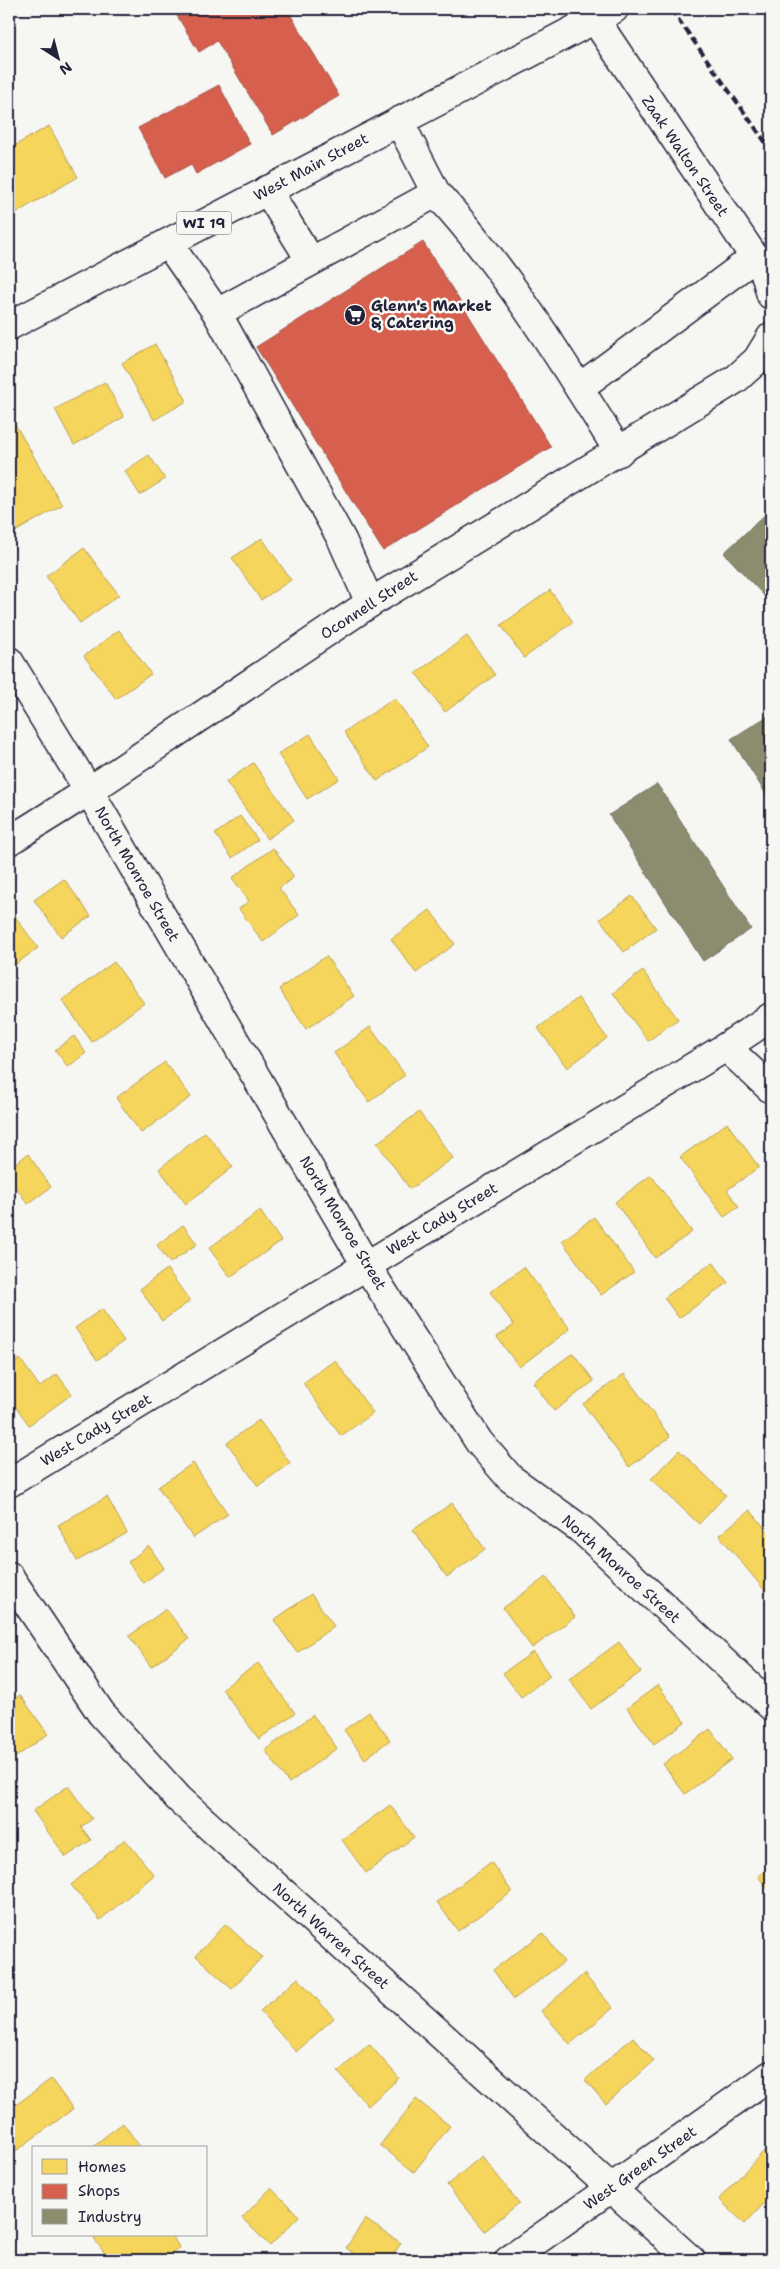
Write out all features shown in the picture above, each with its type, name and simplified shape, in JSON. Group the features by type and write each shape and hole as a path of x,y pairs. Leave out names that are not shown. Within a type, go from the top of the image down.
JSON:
{"street":[{"name":"West Main Street","path":"9,326 399,121 598,12"},
{"name":"Zaak Walton Street","path":"598,12 765,273 771,295"},
{"path":"399,121 436,192 466,226 579,388 619,452"},
{"path":"267,190 311,261"},
{"path":"217,313 436,192"},
{"path":"168,243 217,313 342,540 370,603"},
{"path":"579,388 755,257"},
{"name":"Oconnell Street","path":"9,841 88,791 370,603 736,380 757,360 771,337"},
{"name":"North Monroe Street","path":"9,661 88,791 366,1265 479,1442 510,1478 582,1530 771,1706"},
{"name":"West Cady Street","path":"9,1483 726,1047 771,1016"},
{"path":"726,1047 771,1089"},
{"name":"North Warren Street","path":"9,1576 101,1713 179,1799 691,2260"},
{"name":"West Green Street","path":"509,2260 771,2076"}],"building: Homes":[{"path":"49,126 78,177 9,217 9,149"},
{"path":"155,344 187,401 154,420 122,363"},
{"path":"105,382 124,417 74,445 55,409"},
{"path":"12,419 62,505 13,533 9,527 9,421"},
{"path":"149,455 165,479 140,495 125,471"},
{"path":"262,538 291,580 261,600 232,558"},
{"path":"84,548 119,595 80,623 46,576"},
{"path":"550,590 573,622 524,658 501,625"},
{"path":"119,630 151,674 116,699 84,656"},
{"path":"467,636 495,675 445,712 416,673"},
{"path":"395,698 428,747 377,781 344,732"},
{"path":"310,734 339,779 307,799 278,754"},
{"path":"253,763 294,820 267,839 226,782"},
{"path":"240,816 258,840 232,858 215,834"},
{"path":"273,848 294,877 279,888 299,915 263,942 239,909 249,901 232,878"},
{"path":"64,879 91,916 61,937 34,900"},
{"path":"632,896 656,928 624,952 600,919"},
{"path":"9,908 38,948 9,969"},
{"path":"430,910 455,944 416,973 391,939"},
{"path":"326,956 354,996 306,1029 279,989"},
{"path":"114,962 144,1003 92,1042 62,1000"},
{"path":"643,971 678,1019 648,1041 613,993"},
{"path":"578,998 607,1038 567,1068 538,1028"},
{"path":"370,1027 405,1075 369,1102 334,1053"},
{"path":"74,1036 86,1053 68,1067 55,1050"},
{"path":"165,1062 191,1097 141,1133 116,1098"},
{"path":"419,1112 453,1158 410,1189 377,1143"},
{"path":"727,1123 759,1167 727,1190 739,1207 724,1217 680,1157"},
{"path":"205,1132 233,1167 186,1204 159,1169"},
{"path":"28,1154 51,1187 28,1204 9,1178 9,1168"},
{"path":"651,1175 692,1232 655,1258 615,1202"},
{"path":"260,1211 281,1241 230,1277 209,1248"},
{"path":"594,1217 634,1272 601,1295 562,1241"},
{"path":"183,1225 197,1244 170,1263 157,1245"},
{"path":"713,1262 728,1283 679,1318 664,1298"},
{"path":"524,1267 570,1329 519,1367 497,1337 514,1325 490,1292"},
{"path":"167,1269 190,1301 162,1321 140,1289"},
{"path":"102,1309 124,1341 97,1360 75,1328"},
{"path":"573,1353 594,1381 554,1411 533,1382"},
{"path":"20,1359 40,1387 57,1374 72,1394 29,1425 9,1397 9,1367"},
{"path":"335,1360 373,1413 341,1436 303,1383"},
{"path":"624,1374 670,1437 629,1467 583,1404"},
{"path":"259,1420 290,1463 258,1486 227,1443"},
{"path":"679,1450 726,1495 699,1524 651,1479"},
{"path":"193,1463 228,1514 193,1538 158,1487"},
{"path":"107,1497 127,1533 77,1561 58,1525"},
{"path":"452,1503 485,1549 447,1577 413,1530"},
{"path":"750,1510 771,1535 771,1588 766,1592 719,1535"},
{"path":"149,1546 164,1568 143,1583 128,1562"},
{"path":"546,1577 575,1617 532,1648 503,1608"},
{"path":"311,1594 334,1626 297,1653 274,1620"},
{"path":"166,1609 189,1639 151,1667 129,1636"},
{"path":"619,1642 641,1672 591,1709 569,1679"},
{"path":"533,1652 550,1676 521,1697 503,1673"},
{"path":"258,1663 295,1713 259,1739 222,1689"},
{"path":"658,1685 685,1722 654,1744 627,1708"},
{"path":"20,1695 48,1734 9,1762 9,1703"},
{"path":"369,1712 390,1740 365,1759 344,1730"},
{"path":"313,1715 337,1748 289,1783 265,1750"},
{"path":"710,1729 732,1759 685,1794 663,1764"},
{"path":"68,1786 92,1819 81,1827 91,1840 66,1857 33,1811"},
{"path":"390,1805 414,1837 366,1873 342,1840"},
{"path":"125,1839 154,1875 100,1920 71,1885"},
{"path":"491,1862 512,1892 458,1931 437,1902"},
{"path":"771,1866 771,1894 758,1876"},
{"path":"225,1924 262,1957 232,1989 196,1956"},
{"path":"543,1933 564,1962 514,1999 493,1970"},
{"path":"584,1974 613,2008 570,2044 541,2011"},
{"path":"298,1978 334,2018 296,2052 260,2011"},
{"path":"633,2037 654,2061 606,2104 585,2080"},
{"path":"369,2044 399,2078 368,2106 338,2072"},
{"path":"51,2079 73,2109 9,2156 9,2110"},
{"path":"416,2099 450,2126 414,2172 380,2145"},
{"path":"123,2123 140,2146 93,2146"},
{"path":"764,2151 771,2157 771,2196 745,2224 719,2199"},
{"path":"482,2156 519,2203 485,2231 447,2185"},
{"path":"271,2188 299,2216 270,2246 242,2218"},
{"path":"365,2219 401,2243 390,2260 364,2260 346,2248"},
{"path":"98,2236 172,2236 180,2248 163,2260 110,2260 94,2239"}],"building: Shops":[{"path":"173,9 287,9 339,96 273,135 217,41 199,52"},
{"path":"219,85 250,144 196,174 191,164 165,178 138,128"},
{"path":"423,242 551,447 383,551 256,347"}],"building: Industry":[{"path":"771,509 771,603 724,553"},
{"path":"771,714 771,802 731,739"},
{"path":"657,784 751,929 703,961 609,815"}],"railway":[{"path":"671,9 771,150"}],"place":[{"name":"Glenn's Market & Catering","path":"355,315"}]}
